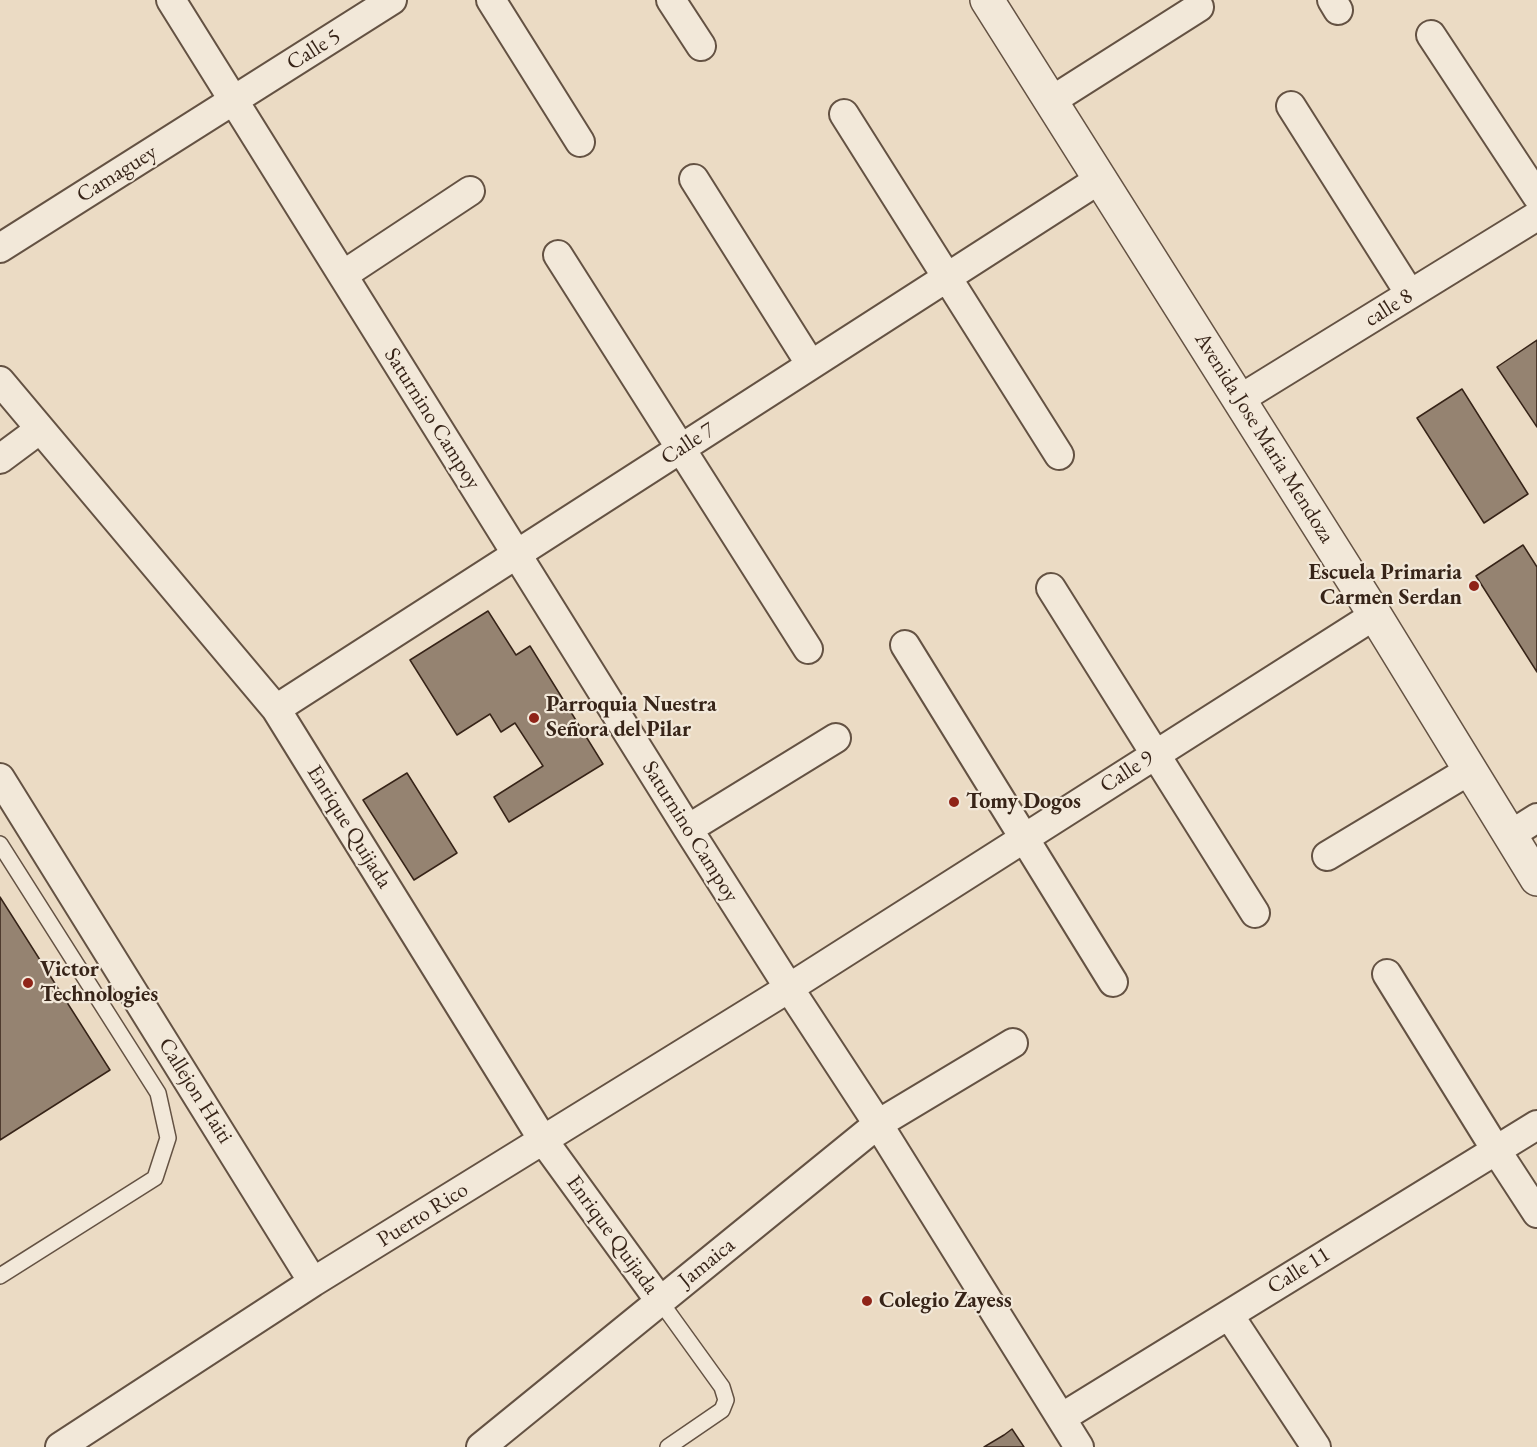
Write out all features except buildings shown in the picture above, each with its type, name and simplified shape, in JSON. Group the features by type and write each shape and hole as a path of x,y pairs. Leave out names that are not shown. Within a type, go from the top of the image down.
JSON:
{"street":[{"name":"Saturnino Campoy","path":"171,0 688,829 878,1124 1079,1447"},
{"name":"Calle 5","path":"235,100 392,0"},
{"path":"491,0 580,142"},
{"path":"671,0 701,46"},
{"name":"Avenida Jose Maria Mendoza","path":"987,0 1240,399 1537,879"},
{"path":"1050,101 1198,7"},
{"path":"1431,35 1537,196"},
{"name":"Camaguey","path":"0,248 235,100"},
{"path":"1291,106 1410,294"},
{"path":"844,114 1059,454"},
{"path":"694,179 811,365"},
{"name":"Calle 7","path":"276,709 1100,179"},
{"path":"343,275 470,191"},
{"name":"calle 8","path":"1240,399 1537,216"},
{"path":"558,255 808,649"},
{"name":"Enrique Quijada","path":"0,381 276,709 543,1140 660,1301"},
{"path":"0,459 39,430"},
{"path":"1051,588 1255,913"},
{"name":"Calle 9","path":"789,988 1375,615"},
{"path":"905,645 1113,982"},
{"path":"688,829 836,738"},
{"path":"1327,856 1470,770"},
{"name":"Callejon Haiti","path":"0,778 314,1282"},
{"path":"1510,836 1537,818"},
{"path":"1387,974 1537,1213"},
{"name":"Puerto Rico","path":"60,1447 314,1282 789,988"},
{"name":"Jamaica","path":"482,1447 878,1124 1013,1043"},
{"name":"Calle 11","path":"1061,1418 1537,1125"},
{"path":"1229,1315 1316,1447"}],"lane":[{"path":"0,844 158,1093 168,1138 155,1178 0,1276"},
{"path":"660,1301 722,1387 726,1400 722,1410 668,1447"}],"place":[{"name":"Escuela Primaria Carmen Serdan","path":"1474,586"},
{"name":"Parroquia Nuestra Señora del Pilar","path":"534,718"},
{"name":"Tomy Dogos","path":"954,802"},
{"name":"Victor Technologies","path":"28,983"},
{"name":"Colegio Zayess","path":"867,1301"}]}
